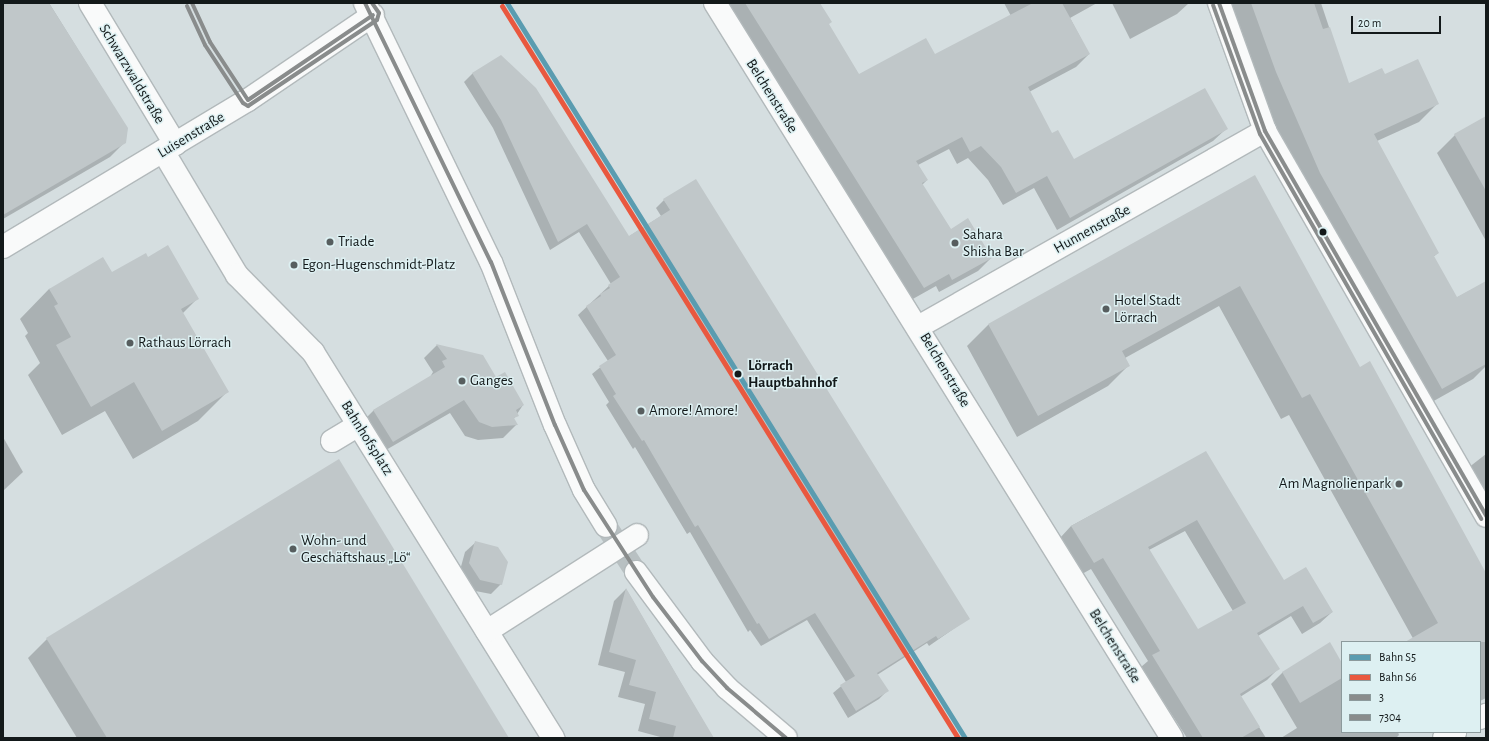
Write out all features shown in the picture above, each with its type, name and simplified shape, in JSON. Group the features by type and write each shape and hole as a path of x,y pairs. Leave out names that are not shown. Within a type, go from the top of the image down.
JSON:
{"street":[{"name":"Schwarzwaldstraße","path":"90,3 169,148"},
{"name":"Belchenstraße","path":"715,3 918,327 1172,738"},
{"path":"1219,3 1265,131 1486,516"},
{"name":"Luisenstraße","path":"3,246 248,100 369,9"},
{"path":"369,9 492,262 555,425 584,490 606,526"},
{"name":"Hunnenstraße","path":"918,327 1265,131"},
{"name":"Bahnhofsplatz","path":"169,148 237,275 313,352 553,738"},
{"path":"332,441 359,425"},
{"path":"487,631 637,535"},
{"path":"636,572 702,660 727,688 786,738"},
{"path":"1444,738 1453,733"}],"building":[{"path":"3,3 49,3 128,128 126,143 3,215"},
{"path":"745,3 820,3 832,22 829,24 859,74 926,38 935,54 1033,3 1062,3 1090,54 1028,87 1052,133 1058,130 1074,159 1205,88 1228,129 1070,218 1047,176 1016,193 1001,167 981,146 970,152 962,137 916,161 928,180 922,183 951,229 968,218 992,258 952,280 949,274 924,288"},
{"path":"1251,3 1314,3 1323,29 1330,27 1349,83 1382,68 1385,74 1418,59 1439,104 1374,134 1439,253 1434,256 1457,297 1486,281 1486,364 1442,389 1320,173 1276,72"},
{"path":"501,55 536,88 629,236 670,210 663,199 696,179 970,619 938,639 936,636 877,673 889,691 856,711 840,685 855,676 815,613 769,639 759,623 757,624 698,525 695,527 644,440 642,441 613,396 616,394 599,366 616,355 586,306 601,296 600,294 610,288 608,285 620,277 587,224 558,242 501,120 472,73"},
{"path":"1486,116 1486,191 1454,134"},
{"name":"Hotel Stadt Lörrach","path":"1255,175 1360,367 1370,361 1486,573 1486,642 1407,641 1438,623 1310,394 1302,398 1240,286 1122,351 1130,366 1038,416 988,324"},
{"name":"Rathaus Lörrach","path":"168,245 199,299 181,309 229,392 162,431 134,382 91,407 56,345 71,337 54,306 58,304 49,289 103,257 112,272 146,253 148,257"},
{"path":"436,344 483,355 496,377 505,372 524,405 516,410 519,416 514,418 518,425 492,427 479,422 464,400 393,442 373,410 445,367 442,361 447,359"},
{"path":"1206,451 1284,580 1306,567 1333,612 1313,623 1303,606 1257,633 1280,669 1240,694 1260,727 1241,738 1203,738 1152,655 1160,651 1103,558 1094,563 1071,526","holes":["1197,520 1246,603 1198,629 1148,547"]},
{"name":"Wohn- und Geschäftshaus „Lö“","path":"339,459 509,738 107,738 46,638"},
{"path":"475,541 498,547 508,562 502,585 480,580 469,563"},
{"path":"626,588 714,738 673,738 676,726 649,719 656,692 629,685 636,660 609,652"},
{"path":"1330,642 1341,661 1341,679 1300,703 1282,672"}],"tunnel":[{"path":"606,526 636,572"}],"rail line":[{"name":"S5","path":"507,3 965,738"},
{"name":"S6","path":"502,6 958,738"}],"transit line":[{"name":"3","path":"192,3 210,42 248,100 373,15"},
{"name":"3","path":"365,3 491,262 555,425 584,490 653,597 702,661 727,688 786,738"},
{"name":"7304","path":"187,6 205,45 243,103 248,106 377,20 379,13 372,3"},
{"name":"3","path":"1219,3 1265,131 1486,516"},
{"name":"7304","path":"1213,5 1260,134 1481,519"}],"place":[{"name":"Triade","path":"330,242"},
{"name":"Sahara Shisha Bar","path":"955,243"},
{"name":"Egon-Hugenschmidt-Platz","path":"294,265"},
{"name":"Hotel Stadt Lörrach","path":"1106,309"},
{"name":"Rathaus Lörrach","path":"130,343"},
{"name":"Lörrach Hauptbahnhof","path":"738,374"},
{"name":"Ganges","path":"462,381"},
{"name":"Amore! Amore!","path":"641,411"},
{"name":"Am Magnolienpark","path":"1399,484"},
{"name":"Wohn- und Geschäftshaus „Lö“","path":"293,549"}]}
